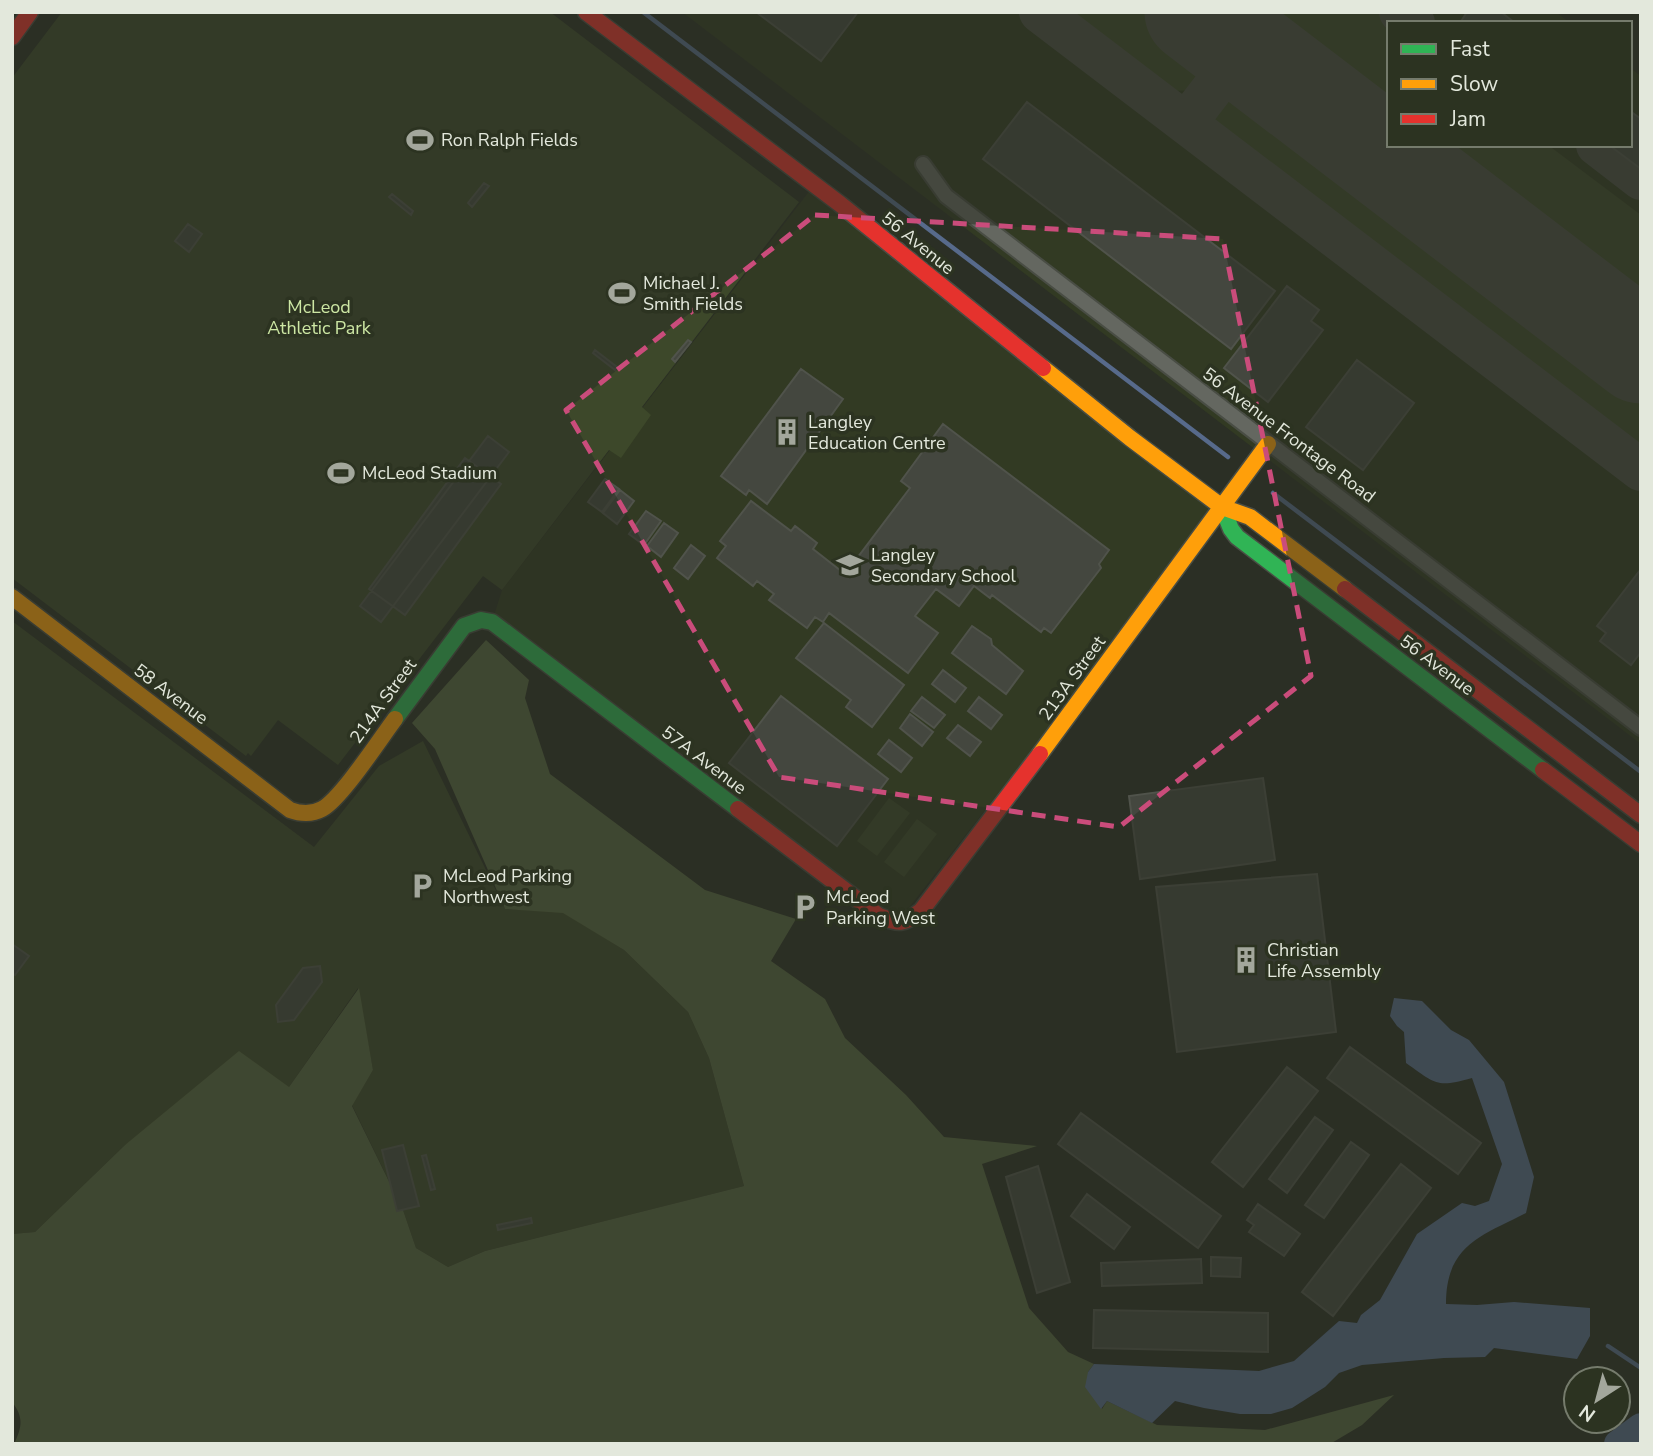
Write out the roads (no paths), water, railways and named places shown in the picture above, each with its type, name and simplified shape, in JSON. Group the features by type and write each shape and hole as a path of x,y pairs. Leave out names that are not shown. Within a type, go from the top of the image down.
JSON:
{"main road":[{"path":"12,37 30,12"},
{"name":"56 Avenue","path":"586,12 840,204 1130,438 1222,507 1250,517 1635,810"},
{"name":"213A Street","path":"897,923 906,922 921,911 989,824 1268,444"},
{"name":"56 Avenue","path":"1222,507 1237,537 1641,844"},
{"name":"58 Avenue","path":"12,597 290,810 310,814"},
{"name":"214A Street","path":"310,814 323,810 333,802 464,626 481,620 492,622"},
{"name":"57A Avenue","path":"492,622 867,907 897,923"},
{"path":"1604,817 1635,810"}],"street":[{"name":"56 Avenue Frontage Road","path":"923,164 946,196 1641,727"}],"water":[{"path":"1394,998 1422,1001 1451,1030 1469,1040 1504,1082 1534,1177 1526,1213 1481,1236 1459,1255 1452,1268 1446,1304 1514,1302 1590,1308 1590,1336 1577,1359 1494,1348 1485,1357 1362,1365 1339,1373 1325,1387 1292,1408 1271,1414 1240,1414 1175,1401 1152,1423 1107,1401 1101,1409 1085,1387 1088,1372 1094,1364 1259,1371 1294,1361 1339,1321 1357,1323 1361,1315 1380,1300 1417,1234 1462,1203 1475,1206 1489,1201 1502,1164 1472,1078 1451,1083 1437,1082 1406,1063 1404,1032 1390,1016"}],"waterway":[{"path":"643,12 1228,457"},
{"path":"1273,493 1641,772"},
{"path":"1608,1346 1641,1368"},
{"path":"1618,1444 1641,1427"}],"place":[{"name":"Ron Ralph Fields","path":"420,140"},
{"name":"Michael J. Smith Fields","path":"622,293"},
{"name":"Langley Education Centre","path":"787,432"},
{"name":"McLeod Stadium","path":"341,473"},
{"name":"Langley Secondary School","path":"850,565"},
{"name":"McLeod Parking Northwest","path":"422,886"},
{"name":"McLeod Parking West","path":"805,907"},
{"name":"Christian Life Assembly","path":"1246,960"}],"park label":[{"name":"McLeod Athletic Park","path":"319,317"}]}
